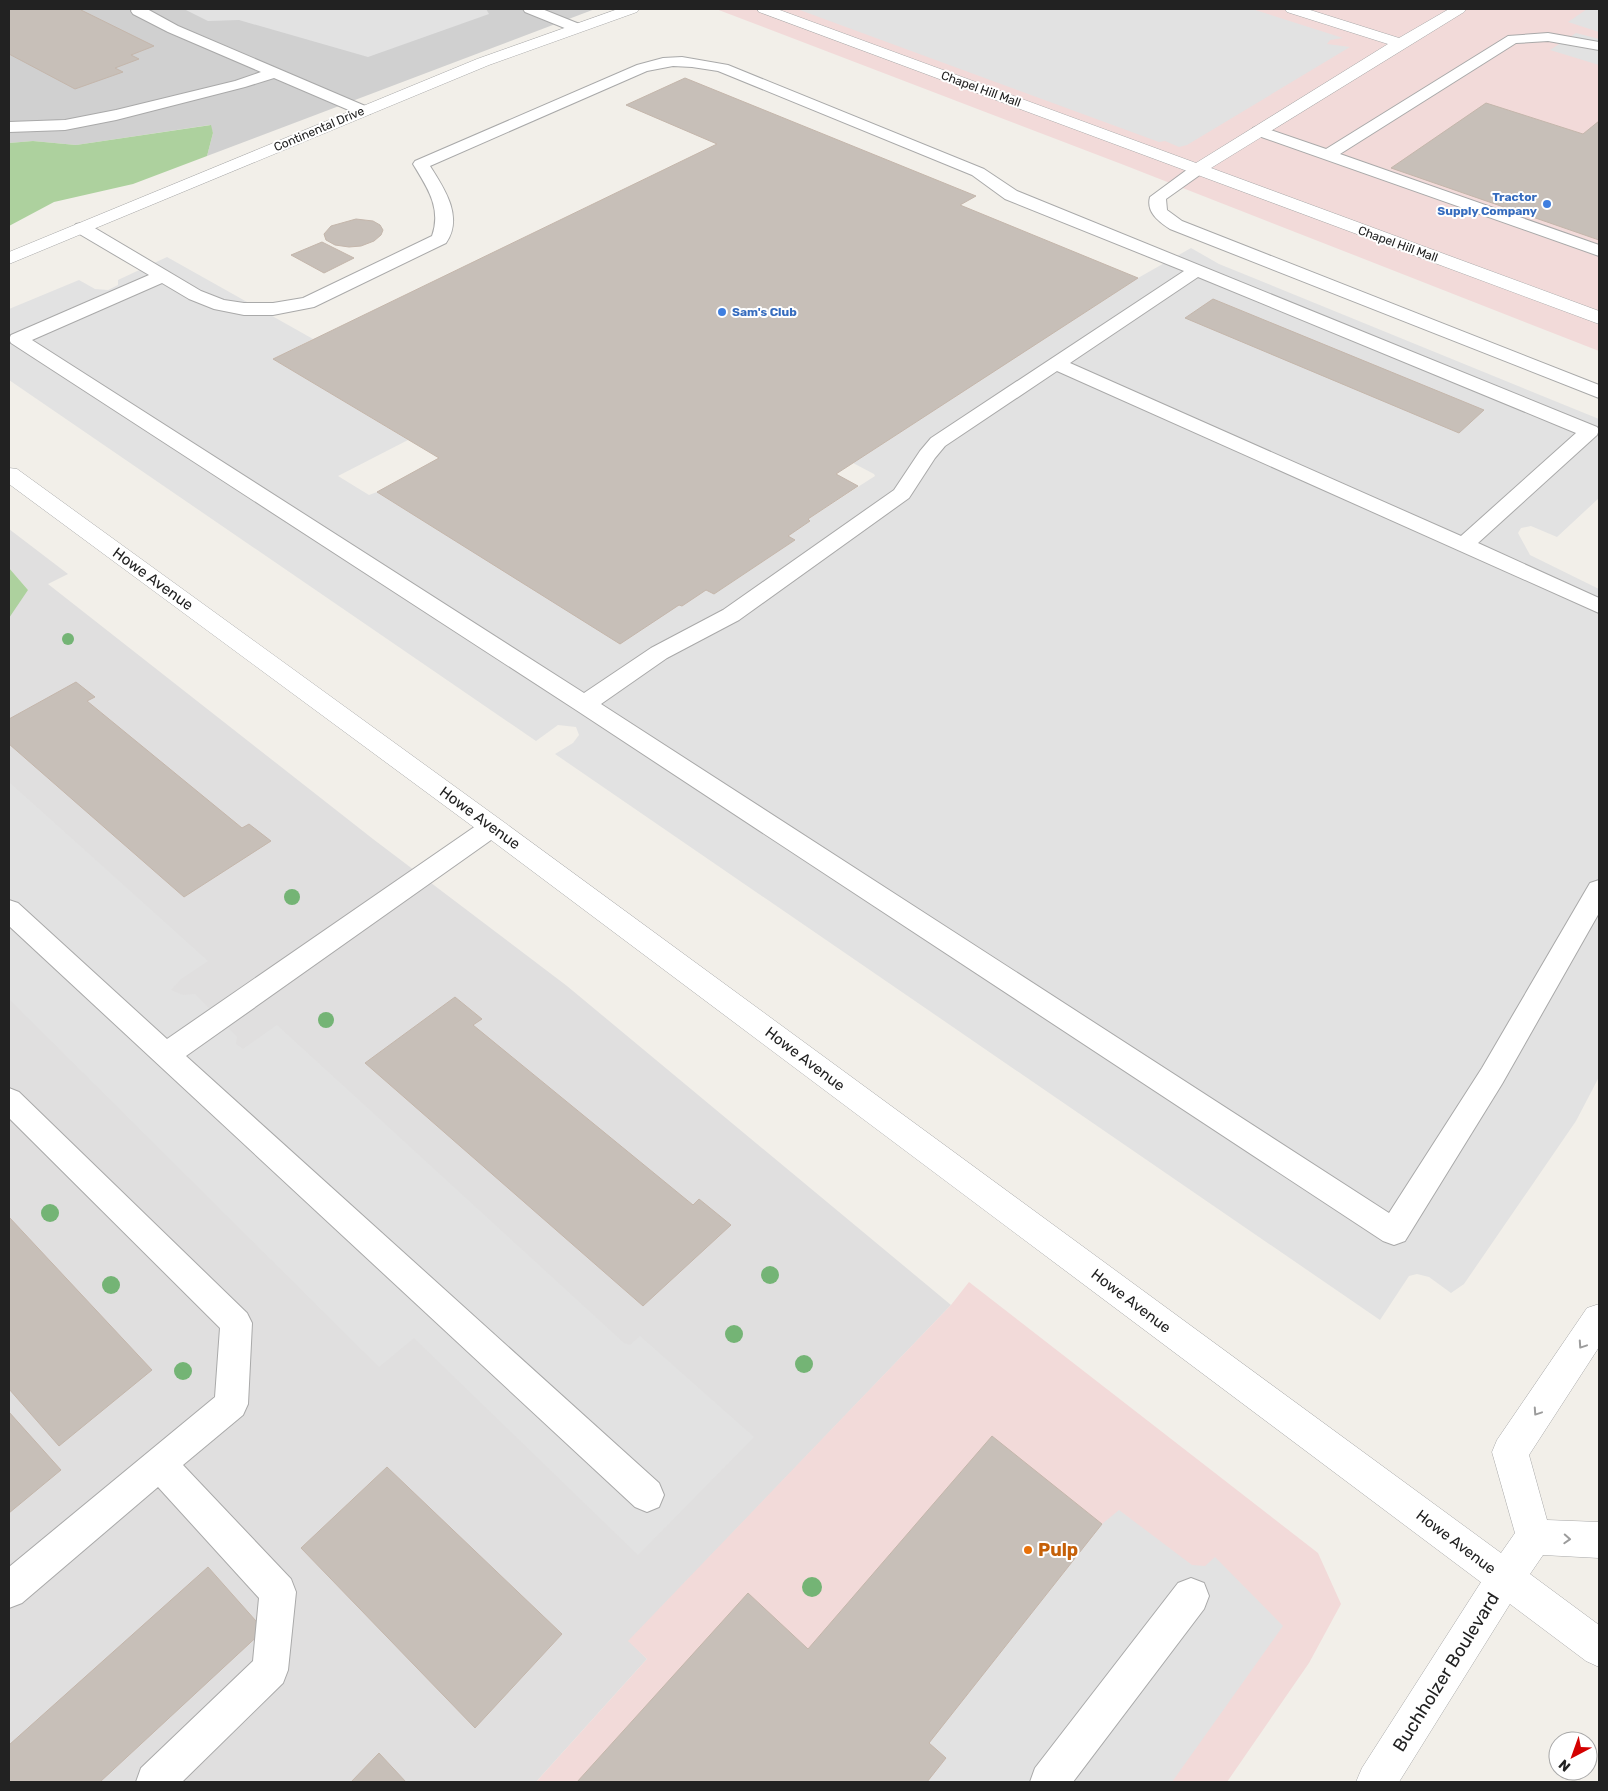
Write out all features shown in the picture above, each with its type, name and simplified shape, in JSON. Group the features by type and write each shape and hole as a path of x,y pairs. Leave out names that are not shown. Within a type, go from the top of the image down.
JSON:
{"street":[{"name":"Continental Drive","path":"9,259 483,62 632,9"},
{"name":"Chapel Hill Mall","path":"764,9 1599,318"},
{"path":"1292,9 1401,43"},
{"path":"1198,169 1459,9"},
{"name":"Howe Avenue","path":"9,474 492,827 1599,1648"},
{"path":"1599,1319 1510,1452 1534,1537 1599,1540"},
{"name":"Buchholzer Boulevard","path":"1376,1782 1505,1578 1534,1537"}],"lane":[{"path":"140,9 138,11 173,29 364,111"},
{"path":"530,9 577,28"},
{"path":"1328,156 1513,39 1548,37 1599,46"},
{"path":"82,228 195,295 220,305 244,309 272,309 308,303 440,239 446,227 442,198 421,164 655,63 688,61 723,68 978,172 1012,196 1590,431 1464,545"},
{"path":"9,127 65,125 116,115 240,84 274,73"},
{"path":"1259,131 1599,251"},
{"path":"1198,169 1158,197 1160,213 1176,225 1599,392"},
{"path":"584,704 659,653 731,615 902,494 927,455 938,442 1197,270"},
{"path":"163,276 18,339 584,704 1394,1232 1492,1076 1599,890"},
{"path":"1057,364 1599,606"},
{"path":"166,1055 492,827"},
{"path":"9,910 647,1495"},
{"path":"9,1100 236,1323 230,1404 9,1590"},
{"path":"155,1782 270,1670 278,1592 159,1464"},
{"path":"1049,1782 1191,1596"}],"shaded area":[{"path":"9,9 595,9 207,156 213,133 210,125 76,145 33,141 9,143"},
{"path":"486,9 489,14 368,57 239,20 208,21 186,10"},
{"path":"716,9 1599,9 1599,351 1124,165"},
{"path":"797,9 1252,9 1343,38 1330,40 1327,44 1350,47 1187,145 1179,147 1165,141 1159,142"},
{"path":"1587,9 1599,9 1599,32 1568,22"},
{"path":"1576,33 1599,39 1599,65 1550,50"},
{"path":"1191,248 1219,264 1599,419 1599,498 1557,537 1531,526 1521,528 1518,533 1530,555 1599,589 1599,1077 1576,1121 1464,1284 1451,1293 1429,1277 1417,1274 1409,1276 1380,1320 555,754 573,743 579,735 576,727 558,725 536,741 9,380 9,309 79,280 95,289 108,290 118,285 118,280 167,257 313,339 273,359 408,440 338,476 369,495 377,492 682,606 706,590 714,594 795,540 788,536 810,521 808,519 875,476 853,463 1138,278"},
{"path":"9,529 68,574 48,584 373,839 567,986 951,1305 629,1641 647,1659 536,1782 9,1782 9,603 28,590 9,568"},
{"path":"9,782 208,961 181,979 171,990 183,995 195,994 237,1037 236,1044 243,1049 277,1025 624,1343 630,1345 640,1336 754,1437 638,1555 414,1338 379,1367 9,999"},
{"path":"969,1282 1318,1553 1341,1604 1309,1663 1227,1782 536,1782 647,1659 628,1641 951,1305"},
{"path":"1119,1510 1192,1565 1205,1566 1215,1557 1283,1626 1172,1782 927,1782 946,1758 929,1743 1102,1524"}],"green space":[{"path":"211,125 213,133 207,156 133,184 54,202 9,226 9,143 33,141 76,145"},
{"path":"9,568 28,590 9,618"}],"building":[{"path":"9,9 85,9 81,10 154,46 131,55 139,59 115,68 123,72 75,89 9,54"},
{"path":"685,78 976,196 960,205 1138,278 836,474 858,486 808,519 810,521 788,536 795,540 714,594 706,590 682,606 679,605 620,644 377,492 439,458 273,359 717,144 626,105"},
{"name":"Tractor Supply Company","path":"1486,103 1583,134 1599,121 1599,240 1391,168"},
{"path":"356,219 373,221 380,225 383,230 381,235 374,241 361,246 335,245 326,240 324,234 331,226"},
{"path":"322,242 354,258 324,273 291,255"},
{"path":"1213,299 1484,410 1459,433 1185,318"},
{"path":"76,682 95,697 87,701 242,828 249,824 271,841 184,897 9,744 9,719"},
{"path":"455,997 482,1019 473,1025 693,1205 699,1199 731,1225 643,1306 365,1063"},
{"path":"9,1217 152,1370 59,1446 9,1389"},
{"path":"9,1412 61,1470 9,1513"},
{"path":"992,1436 1102,1524 929,1743 946,1758 927,1782 577,1782 748,1593 808,1649"},
{"path":"387,1467 562,1634 475,1728 301,1548"},
{"path":"208,1567 264,1630 100,1782 9,1782 9,1745"},
{"path":"379,1753 406,1782 351,1782"}],"place":[{"name":"Tractor Supply Company","path":"1547,204"},
{"name":"Sam's Club","path":"722,312"},
{"name":"Pulp","path":"1028,1550"}]}
